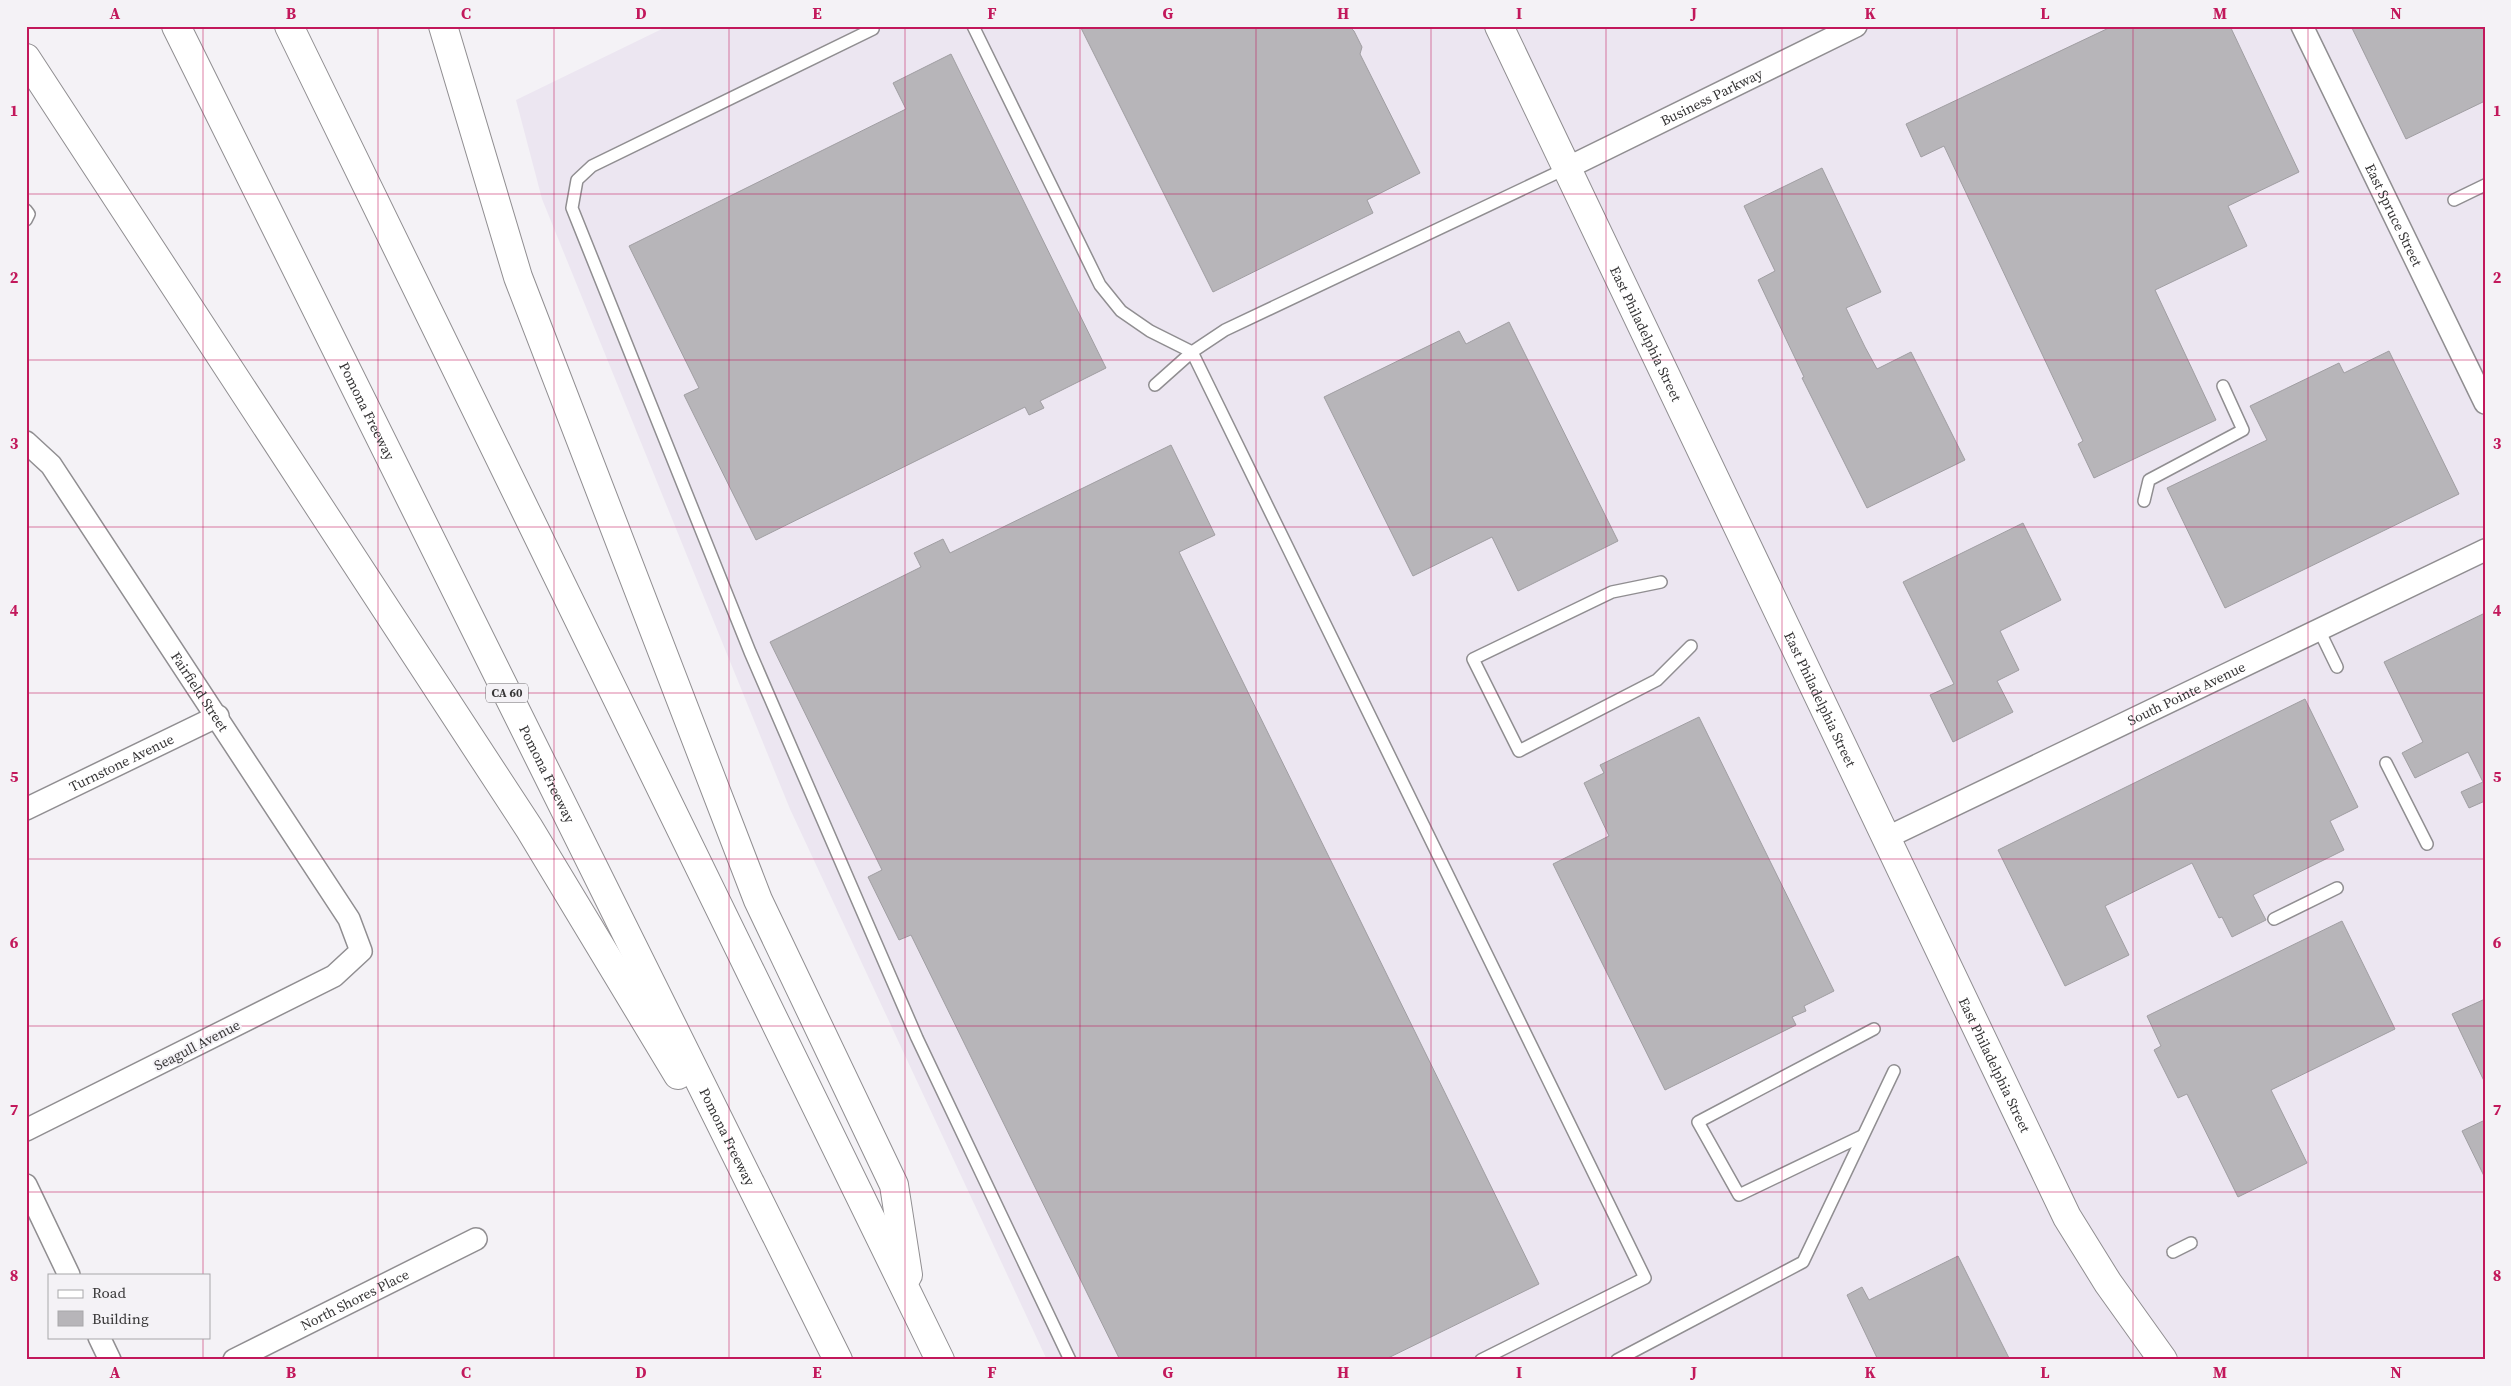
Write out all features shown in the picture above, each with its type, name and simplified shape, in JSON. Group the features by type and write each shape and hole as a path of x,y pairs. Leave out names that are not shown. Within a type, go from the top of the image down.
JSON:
{"main road":[{"name":"Pomona Freeway","path":"176,26 838,1360"},
{"path":"289,26 940,1360"},
{"path":"442,26 518,277 751,882 894,1186 913,1304"},
{"name":"East Philadelphia Street","path":"1500,26 1888,837 2067,1217 2108,1283 2163,1360"},
{"path":"26,58 529,828 778,1239"}],"street":[{"name":"Business Parkway","path":"1567,168 1856,26"},
{"name":"East Spruce Street","path":"2302,26 2485,403"},
{"name":"Fairfield Street","path":"26,442 52,465 218,716 349,919 361,951"},
{"name":"South Pointe Avenue","path":"1888,837 2485,550"},
{"name":"Turnstone Avenue","path":"26,809 218,716"},
{"name":"Seagull Avenue","path":"26,1130 334,976 361,951"},
{"path":"26,1185 69,1274"},
{"name":"North Shores Place","path":"234,1360 476,1239"},
{"path":"99,1338 110,1360"}],"lane":[{"path":"973,26 1100,285 1121,312 1150,331 1192,352 1645,1278 1481,1360"},
{"path":"873,30 592,166 577,180 572,208 769,697 917,1038 1070,1360"},
{"path":"1155,385 1192,352 1225,330 1567,168"},
{"path":"2454,200 2485,185"},
{"path":"26,210 29,214 26,220"},
{"path":"2144,501 2149,480 2243,430 2223,386"},
{"path":"1661,582 1612,592 1473,659 1518,751 1657,680 1691,646"},
{"path":"2318,630 2337,667"},
{"path":"2386,763 2428,844"},
{"path":"2274,919 2337,888"},
{"path":"1862,1136 1739,1195 1698,1122 1874,1029"},
{"path":"1617,1360 1803,1262 1894,1071"},
{"path":"2173,1252 2191,1243"}],"shaded area":[{"path":"668,26 2485,26 2485,1360 1047,1360 790,809 542,199 516,100"}],"building":[{"path":"1080,26 1349,26 1354,31 1362,47 1360,54 1420,173 1367,200 1373,213 1213,292"},
{"path":"2113,26 2230,26 2299,172 2228,206 2247,246 2155,290 2216,420 2094,478 2078,444 2083,441 1944,146 1921,157 1906,124"},
{"path":"2351,26 2485,26 2485,101 2406,139"},
{"path":"951,54 1106,368 1040,401 1044,408 1029,415 1025,407 756,540 684,395 699,388 629,246 906,109 893,83"},
{"path":"1822,168 1881,292 1846,308 1865,347 1877,369 1911,352 1965,460 1867,508 1802,378 1804,377 1758,280 1775,271 1744,206"},
{"path":"1509,322 1618,541 1518,591 1492,537 1413,576 1324,397 1459,331 1466,344"},
{"path":"2389,351 2459,494 2225,608 2167,488 2267,440 2250,406 2339,363 2344,373"},
{"path":"1171,445 1215,535 1179,552 1539,1284 1384,1360 1120,1360 911,935 899,940 868,877 882,870 770,642 921,567 914,553 943,539 950,553"},
{"path":"2023,523 2061,600 2000,631 2019,670 1997,681 2013,712 1953,742 1930,695 1954,684 1903,582"},
{"path":"2485,613 2485,801 2469,808 2461,792 2483,782 2468,752 2415,778 2402,753 2423,742 2384,662"},
{"path":"2305,699 2358,807 2330,821 2344,850 2253,895 2266,920 2232,937 2222,917 2219,918 2192,863 2105,906 2129,955 2065,986 1998,850"},
{"path":"1699,717 1834,991 1804,1006 1806,1011 1792,1017 1796,1025 1665,1090 1553,864 1609,836 1584,783 1604,773 1600,765"},
{"path":"2342,921 2395,1029 2271,1090 2307,1163 2238,1197 2187,1094 2178,1098 2154,1050 2161,1046 2147,1016"},
{"path":"2485,999 2485,1083 2452,1014"},
{"path":"2485,1120 2485,1178 2462,1131"},
{"path":"1958,1256 2010,1360 1878,1360 1847,1295 1862,1287 1869,1300"}]}
